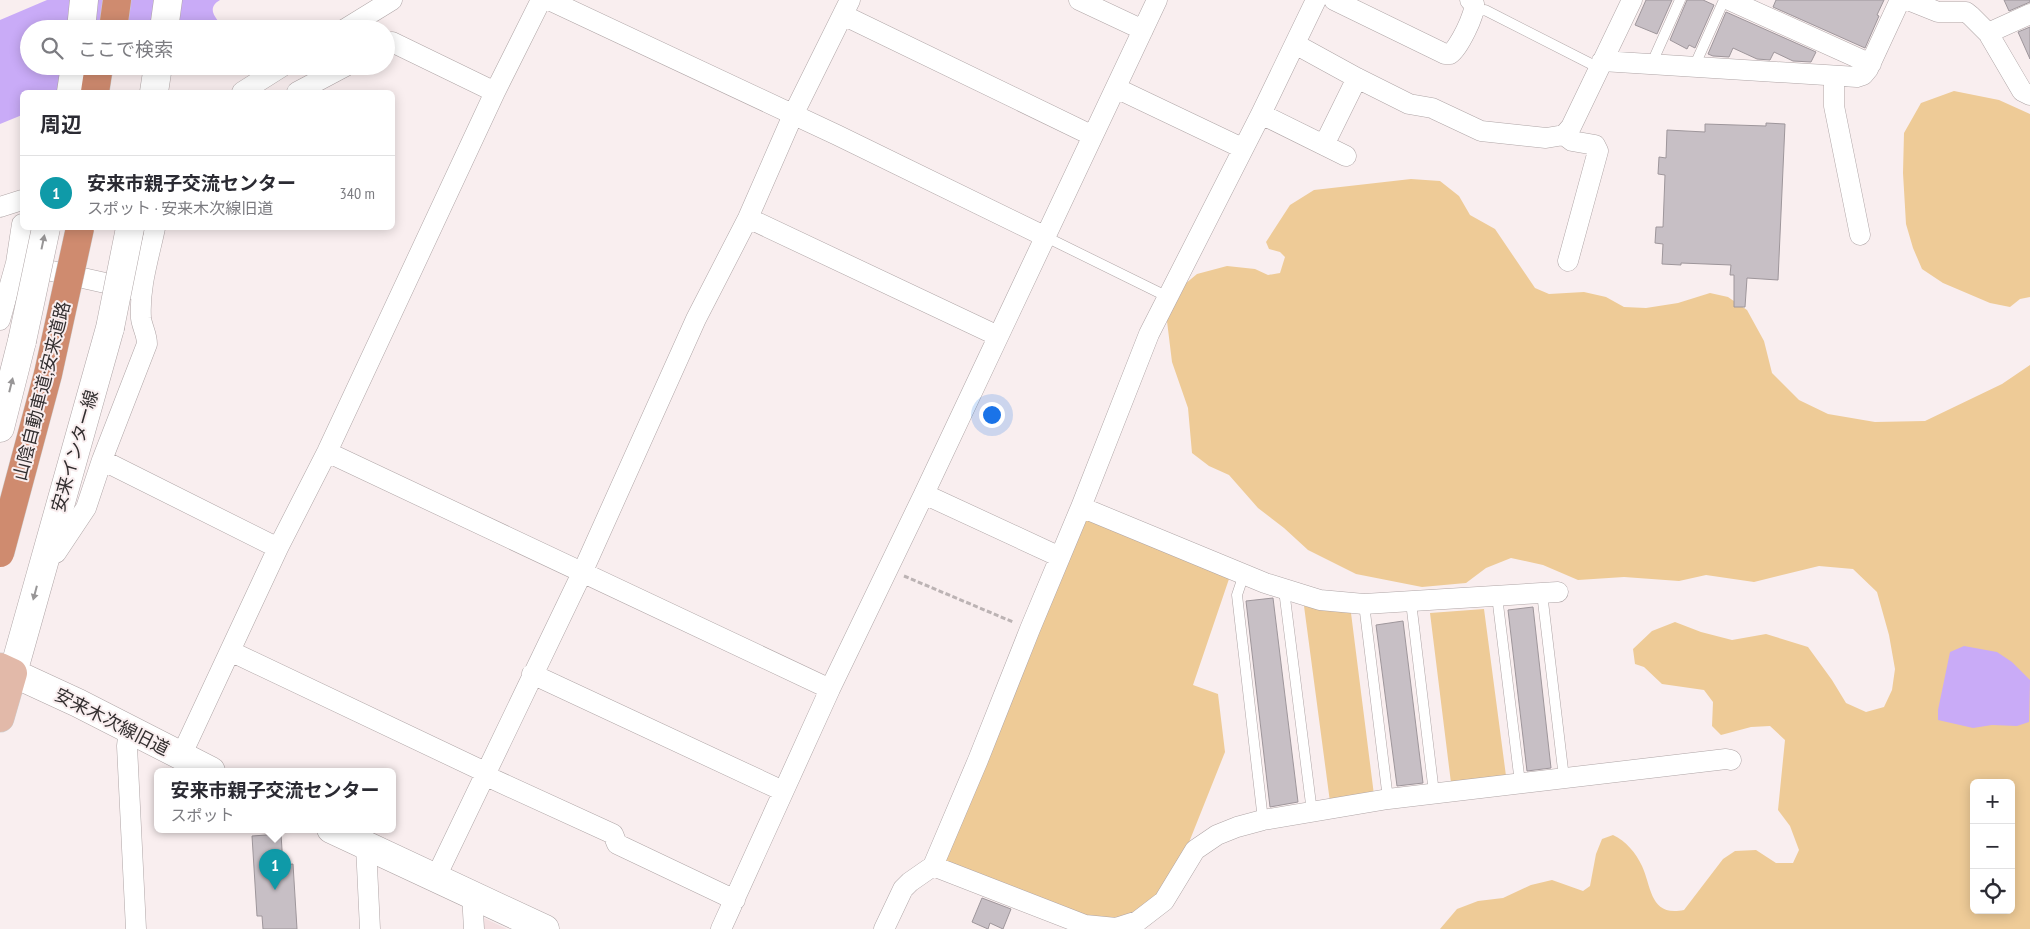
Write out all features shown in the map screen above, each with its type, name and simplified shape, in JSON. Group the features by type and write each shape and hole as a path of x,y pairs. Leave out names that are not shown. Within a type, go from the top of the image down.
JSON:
{"highway":[{"path":"106,20 108,0"},
{"path":"114,20 117,0"},
{"path":"95,90 98,75"},
{"path":"104,90 107,75"},
{"name":"山陰自動車道;安来道路","path":"0,519 39,372 70,230"},
{"name":"山陰自動車道;安来道路","path":"0,553 48,374 80,230"}],"main road":[{"path":"82,20 84,0"},
{"path":"165,20 168,0"},
{"path":"71,90 74,75"},
{"path":"154,90 157,75"},
{"path":"0,428 22,341 46,230"},
{"name":"安来インター線","path":"7,670 66,487 110,328 130,230"},
{"path":"0,718 7,670"},
{"name":"安来木次線旧道","path":"7,670 129,728 205,768"},
{"path":"340,833 545,929"}],"street":[{"path":"360,20 392,0"},
{"path":"181,756 278,548 327,452 495,92 541,0"},
{"path":"548,0 794,115 1046,237"},
{"path":"1078,0 1143,30"},
{"path":"721,929 736,900 830,689 1157,0"},
{"path":"884,929 903,889 933,866 1081,507 1149,334 1242,148 1261,114 1316,0"},
{"path":"1334,0 1445,54 1450,54 1456,48 1472,7"},
{"path":"1295,44 1409,104 1432,108 1481,131 1546,138 1564,135 1571,126 1632,0"},
{"path":"1729,0 1870,64"},
{"path":"1601,64 1694,67 1857,77 1863,75 1870,64 1900,0"},
{"path":"1908,0 1938,12 1953,6 1966,12 1988,33 2022,91 2030,95"},
{"path":"436,877 484,773 582,573 696,318 748,218 794,115 846,7 1093,136"},
{"path":"1988,33 2030,14"},
{"path":"395,43 495,92"},
{"path":"245,90 269,75"},
{"path":"301,90 329,75"},
{"path":"1834,76 1834,106 1860,235"},
{"path":"1324,145 1357,78"},
{"path":"1116,88 1242,148"},
{"path":"1261,114 1346,156"},
{"path":"1564,135 1572,141 1595,145 1598,151 1568,261"},
{"path":"0,207 20,201"},
{"path":"748,218 998,336"},
{"path":"0,320 16,263 21,230"},
{"path":"45,555 56,553 86,508 102,460 147,344 147,335 141,320 141,291 156,230"},
{"path":"16,263 141,291"},
{"path":"327,452 830,689"},
{"path":"102,460 278,548"},
{"path":"924,494 1060,557"},
{"path":"1081,507 1284,590 1328,602 1364,604 1550,593"},
{"path":"230,651 613,834 618,844 736,900"},
{"path":"532,674 783,791"},
{"path":"129,728 127,746 136,929"},
{"path":"933,866 1085,926 1116,928 1138,921 1164,901 1195,850 1217,835 1263,820 1388,799 1726,759 1731,760"},
{"path":"366,845 370,929"},
{"path":"472,894 474,929"}],"lane":[{"path":"1651,65 1680,0"},
{"path":"1694,67 1724,0"},
{"path":"1472,7 1485,10 1601,64"},
{"path":"1046,237 1168,296"},
{"path":"1244,574 1237,595 1263,820"},
{"path":"1284,590 1312,812"},
{"path":"1550,593 1564,778"},
{"path":"1496,596 1520,783"},
{"path":"1411,602 1434,794"},
{"path":"1364,604 1388,799"}],"path":[{"path":"888,569 1030,629"}],"shaded area":[{"path":"47,0 220,0 213,8 218,20 20,20 20,75 113,75 79,90 20,90 20,116 0,124 0,20"},
{"path":"1954,91 1999,100 2030,114 2030,297 2020,299 2010,307 1990,303 1943,283 1922,269 1906,224 1903,173 1904,133 1921,103"},
{"path":"1411,179 1440,181 1459,196 1470,215 1495,229 1535,288 1549,294 1584,292 1606,297 1624,307 1646,308 1678,303 1710,293 1728,297 1747,310 1764,341 1772,373 1799,400 1828,414 1875,422 1925,421 2002,384 2030,365 2030,929 1440,929 1457,909 1478,901 1503,898 1531,885 1552,880 1583,891 1590,886 1596,854 1602,839 1613,835 1626,844 1637,857 1658,905 1673,911 1684,910 1723,859 1735,851 1756,850 1776,863 1793,863 1799,850 1790,826 1778,810 1785,740 1770,726 1751,727 1721,735 1712,726 1713,702 1704,690 1662,684 1644,667 1635,664 1633,649 1652,631 1675,622 1701,632 1732,640 1766,634 1808,647 1846,703 1866,712 1884,707 1892,690 1895,669 1889,635 1877,592 1853,569 1819,566 1754,582 1706,575 1679,581 1624,577 1578,580 1543,565 1511,558 1486,568 1466,583 1422,587 1356,574 1308,550 1258,508 1229,475 1209,466 1192,453 1188,408 1172,362 1166,313 1173,294 1197,274 1227,266 1255,269 1268,275 1280,273 1285,257 1280,252 1269,249 1266,242 1290,205 1314,190"},
{"path":"1087,517 1230,576 1193,685 1218,694 1225,752 1174,880 1154,905 1104,922 944,861"},
{"path":"1304,606 1351,613 1374,795 1330,802"},
{"path":"1484,609 1506,776 1451,783 1430,613"},
{"path":"1964,646 1997,652 2012,662 2030,680 2029,722 2017,726 1992,725 1973,728 1938,720 1938,710 1950,652"},
{"path":"482,917 507,929 479,929"}],"building":[{"path":"1646,0 1672,0 1657,34 1635,25"},
{"path":"1687,0 1703,0 1714,5 1695,48 1689,45 1687,49 1670,40"},
{"path":"1776,0 1884,0 1865,48 1773,7"},
{"path":"2004,0 2030,0 2030,2 2009,11"},
{"path":"1726,12 1816,52 1811,62 1793,61 1774,52 1770,60 1757,59 1733,48 1729,57 1708,54"},
{"path":"2030,27 2030,59 2018,32"},
{"path":"1766,123 1785,124 1778,280 1747,278 1745,307 1734,307 1734,275 1730,275 1731,265 1662,264 1663,244 1655,243 1656,227 1663,227 1665,175 1658,174 1659,157 1666,158 1667,130 1705,132 1705,124 1766,126"},
{"path":"1273,598 1298,802 1270,807 1246,601"},
{"path":"1533,607 1551,768 1527,771 1508,610"},
{"path":"1403,621 1423,783 1397,786 1376,625"},
{"path":"281,834 283,865 293,864 297,929 263,929 262,916 257,916 252,836"},
{"path":"982,898 1011,909 1003,929 990,923 988,929 972,922"}],"place":[{"name":"安来市親子交流センター","path":"275,890"}]}
